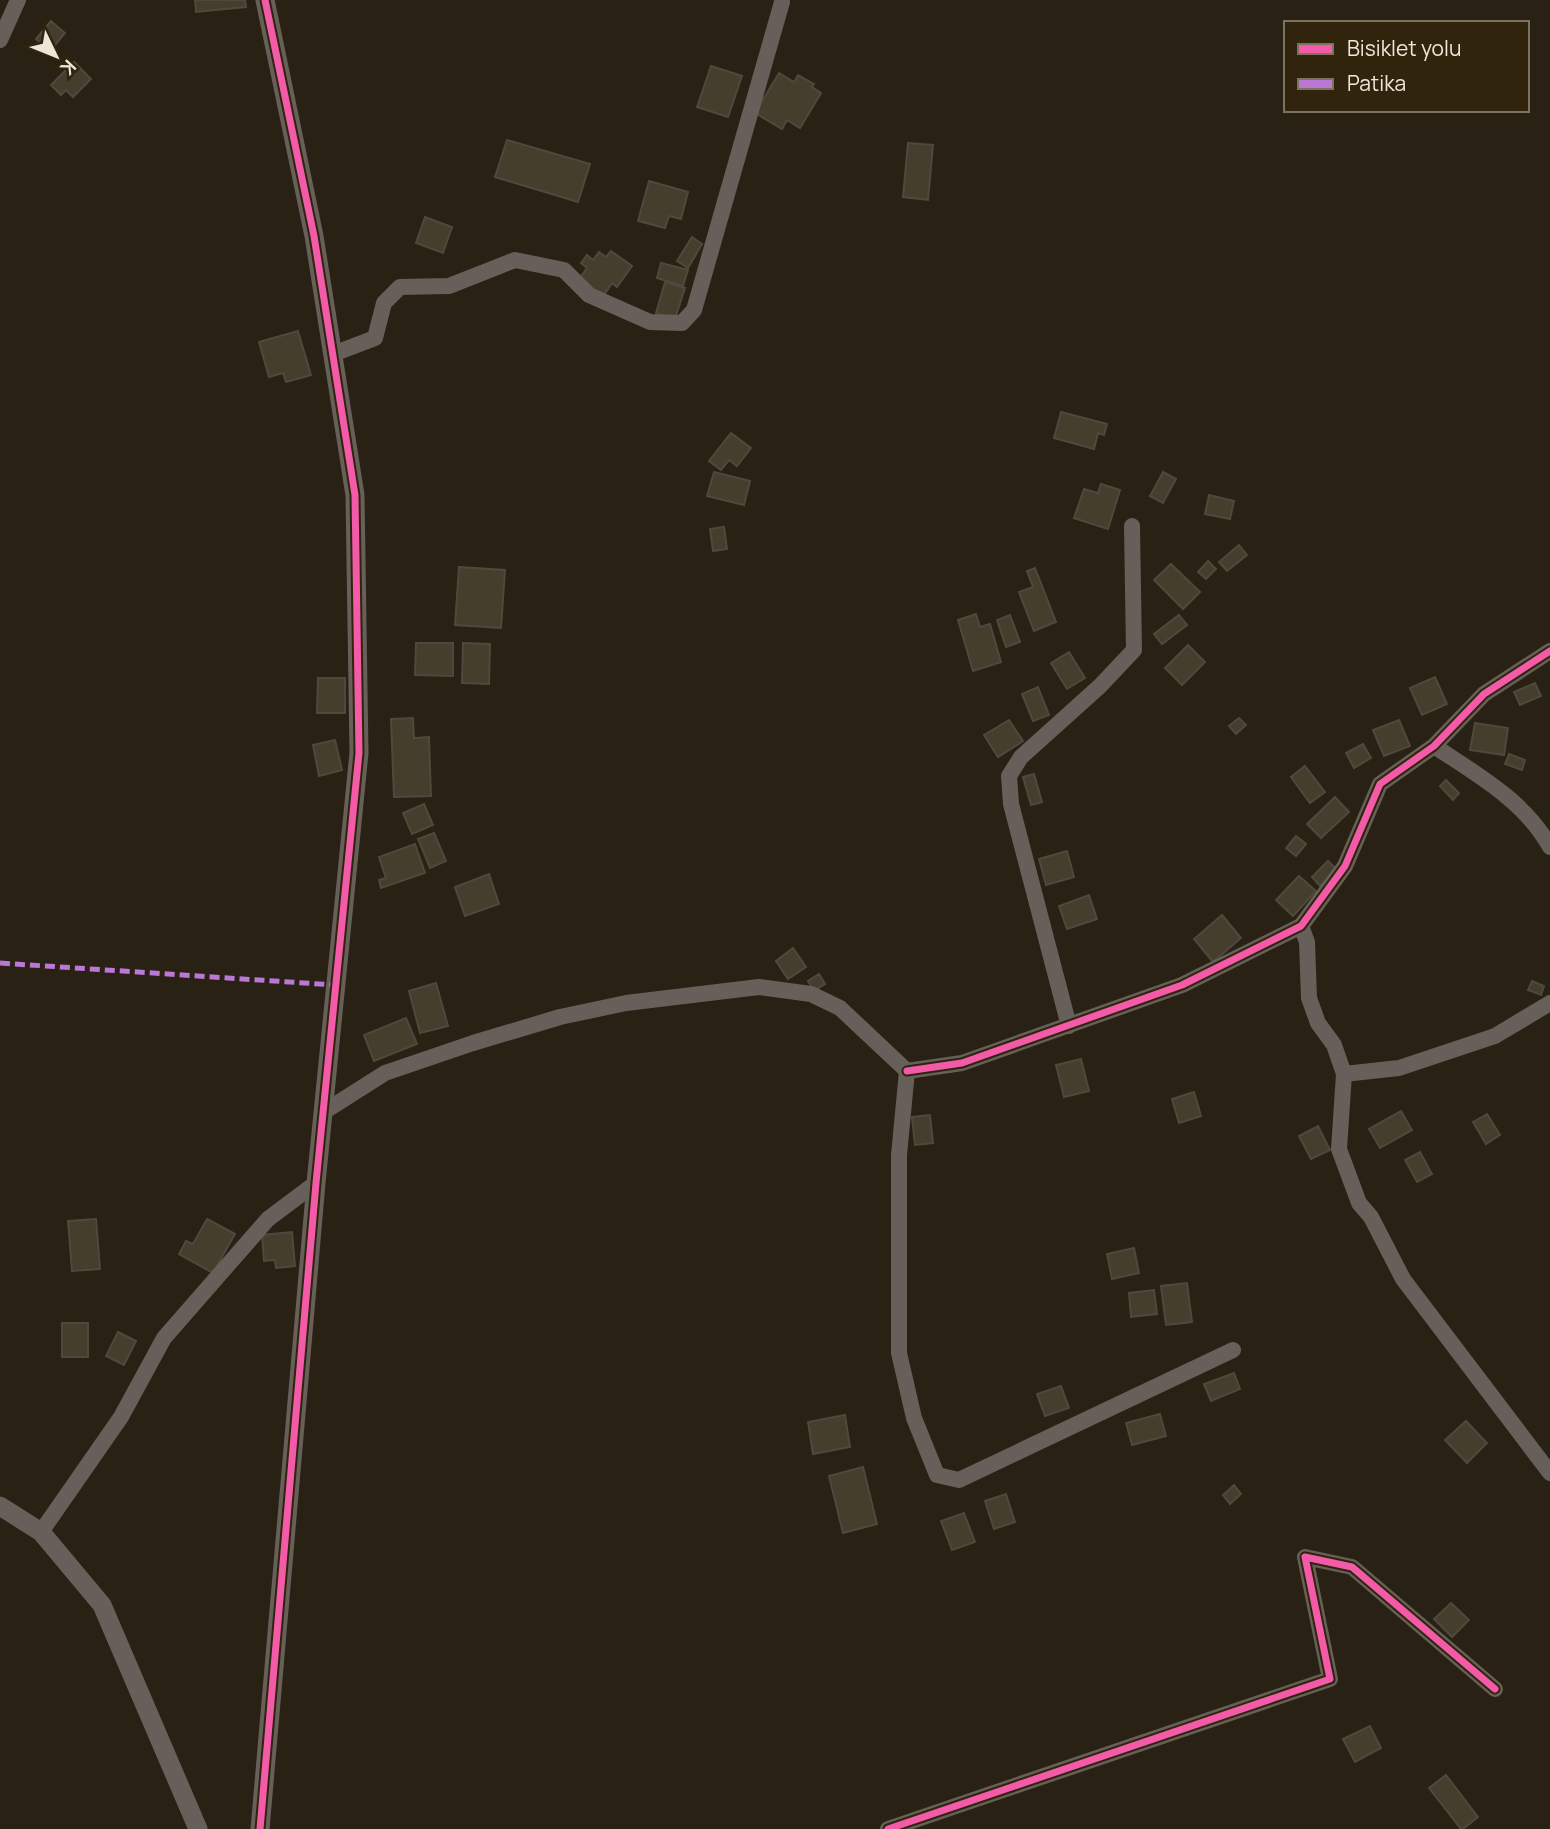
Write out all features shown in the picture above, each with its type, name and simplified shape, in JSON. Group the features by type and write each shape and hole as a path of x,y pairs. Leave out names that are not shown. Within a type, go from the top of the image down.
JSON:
{"street":[{"path":"0,40 18,0"},
{"path":"260,1829 316,1183 359,753 355,495 314,236 265,0"},
{"path":"333,354 375,338 384,303 400,287 449,286 515,260 564,270 589,295 650,322 682,323 694,310 782,2"},
{"path":"1069,1026 1011,804 1009,776 1021,757 1100,686 1134,650 1132,526"},
{"path":"907,1071 962,1063 1182,985 1301,926 1345,866 1380,784 1434,746 1484,694 1550,652"},
{"path":"1434,746 1503,792 1542,833 1550,847"},
{"path":"1301,926 1307,942 1309,998 1318,1023 1334,1045 1344,1074 1339,1149 1359,1203 1371,1217 1403,1279 1550,1473"},
{"path":"323,1114 385,1073 560,1017 626,1003 759,987 811,995 840,1008 907,1071"},
{"path":"1344,1074 1399,1068 1495,1037 1550,1003"},
{"path":"907,1071 899,1155 899,1353 914,1418 937,1475 959,1480 1233,1350"},
{"path":"41,1532 121,1417 164,1338 268,1219 316,1183"},
{"path":"0,1506 41,1532 102,1605 198,1829"},
{"path":"888,1829 1330,1679 1305,1556 1352,1567 1495,1689"}],"building":[{"path":"195,0 245,0 246,7 196,12"},
{"path":"51,21 65,33 50,51 36,39"},
{"path":"74,62 91,79 73,97 66,90 61,95 51,85"},
{"path":"711,66 742,76 728,117 697,107"},
{"path":"779,73 794,82 798,75 814,84 812,87 821,93 800,128 787,120 782,129 755,113"},
{"path":"507,140 590,164 578,202 495,177"},
{"path":"908,143 933,145 928,200 903,197"},
{"path":"649,181 688,192 681,219 669,216 665,228 638,221"},
{"path":"425,217 452,227 443,253 416,243"},
{"path":"692,237 702,244 688,268 677,261"},
{"path":"611,251 632,266 617,287 612,283 602,298 578,281 587,268 581,263 587,255 593,260 599,252 606,257"},
{"path":"661,263 688,270 683,286 657,278"},
{"path":"665,282 685,288 675,319 656,313"},
{"path":"298,331 311,375 286,382 283,373 269,377 259,342"},
{"path":"1061,412 1107,424 1104,435 1098,433 1094,449 1054,438"},
{"path":"731,433 751,448 737,466 729,460 721,470 709,461"},
{"path":"714,472 750,481 744,505 707,496"},
{"path":"1163,472 1176,479 1163,503 1150,496"},
{"path":"1101,484 1120,490 1108,529 1074,518 1084,489 1098,493"},
{"path":"1209,495 1234,501 1230,519 1205,514"},
{"path":"724,527 727,549 713,551 710,529"},
{"path":"1239,545 1247,555 1227,571 1219,562"},
{"path":"1208,561 1216,569 1206,579 1198,572"},
{"path":"1171,564 1200,592 1183,609 1154,580"},
{"path":"459,567 505,570 501,628 455,625"},
{"path":"1035,568 1056,622 1034,631 1019,592 1033,587 1027,571"},
{"path":"976,614 980,627 990,624 1001,662 973,671 958,620"},
{"path":"1010,615 1020,642 1006,647 997,620"},
{"path":"1179,615 1187,625 1162,644 1154,634"},
{"path":"416,643 453,643 453,676 415,675"},
{"path":"463,643 490,644 489,684 462,683"},
{"path":"1188,645 1205,662 1182,685 1165,668"},
{"path":"1069,652 1085,678 1067,689 1051,663"},
{"path":"1435,677 1447,704 1422,715 1410,688"},
{"path":"318,678 345,678 345,713 317,713"},
{"path":"1535,683 1541,696 1520,705 1514,692"},
{"path":"1038,687 1049,715 1033,721 1022,694"},
{"path":"413,718 414,738 429,737 431,796 394,797 391,719"},
{"path":"1239,718 1246,725 1236,734 1229,726"},
{"path":"1009,720 1023,741 998,757 984,735"},
{"path":"1399,720 1410,746 1384,756 1373,730"},
{"path":"1475,723 1508,728 1504,755 1470,750"},
{"path":"335,740 342,770 319,776 313,745"},
{"path":"1363,744 1371,758 1354,768 1346,753"},
{"path":"1509,754 1525,760 1522,770 1505,764"},
{"path":"1305,766 1325,792 1310,803 1291,777"},
{"path":"1034,774 1042,802 1031,805 1023,777"},
{"path":"1446,780 1459,793 1453,800 1440,786"},
{"path":"1335,797 1349,812 1321,838 1307,824"},
{"path":"424,804 433,825 412,834 403,813"},
{"path":"434,833 446,861 430,868 418,839"},
{"path":"1296,836 1306,844 1296,856 1286,848"},
{"path":"415,844 425,873 381,888 379,880 386,878 379,857"},
{"path":"1067,851 1074,877 1046,885 1039,859"},
{"path":"1328,861 1337,870 1320,886 1312,877"},
{"path":"489,874 499,904 465,916 455,887"},
{"path":"1299,876 1316,891 1293,916 1276,900"},
{"path":"1089,895 1097,919 1067,929 1059,906"},
{"path":"1222,915 1241,938 1213,962 1194,939"},
{"path":"793,948 806,967 788,979 776,961"},
{"path":"819,974 825,984 814,991 808,981"},
{"path":"1532,981 1544,986 1541,995 1528,990"},
{"path":"436,983 448,1026 420,1033 409,991"},
{"path":"406,1018 417,1044 374,1061 364,1035"},
{"path":"1081,1059 1089,1091 1064,1097 1056,1065"},
{"path":"1194,1092 1201,1116 1179,1123 1172,1099"},
{"path":"1401,1111 1412,1130 1380,1148 1369,1129"},
{"path":"1487,1114 1500,1135 1486,1144 1473,1122"},
{"path":"930,1115 933,1143 915,1145 912,1117"},
{"path":"1318,1126 1330,1150 1311,1159 1299,1136"},
{"path":"1420,1152 1432,1174 1417,1182 1405,1160"},
{"path":"96,1219 100,1269 72,1271 68,1221"},
{"path":"207,1219 235,1234 213,1273 179,1254 186,1241 193,1244"},
{"path":"292,1232 295,1266 276,1268 275,1260 264,1261 262,1235"},
{"path":"1134,1248 1139,1273 1112,1279 1107,1254"},
{"path":"1187,1283 1192,1322 1166,1325 1161,1286"},
{"path":"1154,1290 1157,1314 1131,1317 1129,1293"},
{"path":"62,1323 88,1323 88,1357 62,1357"},
{"path":"118,1332 136,1341 124,1365 106,1356"},
{"path":"1234,1373 1240,1389 1211,1401 1204,1384"},
{"path":"1061,1386 1069,1408 1045,1416 1037,1394"},
{"path":"1160,1414 1166,1436 1132,1445 1126,1423"},
{"path":"845,1415 850,1447 813,1454 808,1422"},
{"path":"1466,1421 1487,1443 1467,1463 1445,1440"},
{"path":"863,1467 877,1524 843,1533 829,1476"},
{"path":"1234,1485 1241,1494 1230,1504 1223,1495"},
{"path":"1006,1494 1015,1522 994,1529 985,1501"},
{"path":"964,1513 975,1542 952,1550 941,1521"},
{"path":"1451,1603 1469,1620 1452,1637 1434,1619"},
{"path":"1370,1726 1381,1748 1355,1762 1343,1739"},
{"path":"1446,1775 1478,1817 1463,1829 1429,1788"}],"marked path":[{"path":"0,963 335,985"}],"cycle path":[{"path":"260,1829 316,1183 359,753 355,495 314,236 265,0"},
{"path":"907,1071 962,1063 1182,985 1301,926 1345,866 1380,784 1434,746 1484,694 1550,651"},
{"path":"888,1829 1330,1679 1305,1557 1352,1567 1495,1689"}]}
